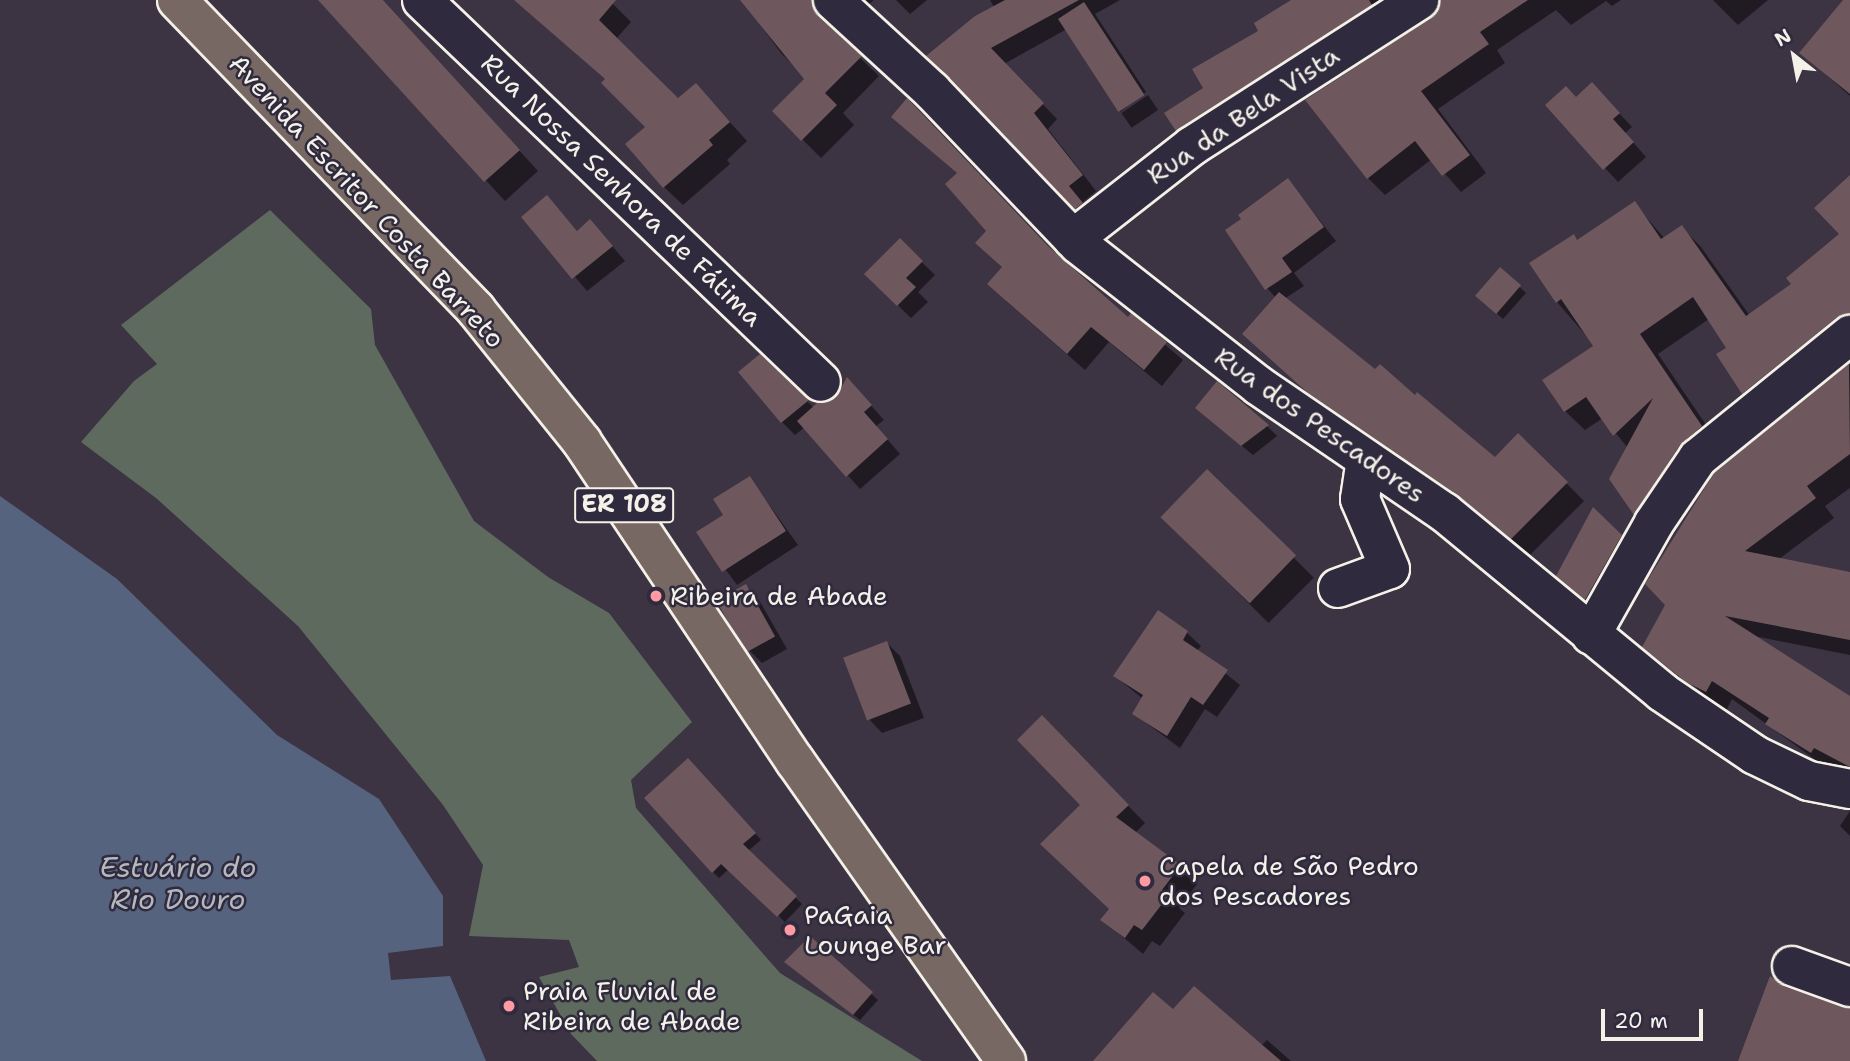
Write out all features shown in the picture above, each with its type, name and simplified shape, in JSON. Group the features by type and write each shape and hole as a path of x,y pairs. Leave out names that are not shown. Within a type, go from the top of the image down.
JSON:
{"main road":[{"name":"Avenida Escritor Costa Barreto","path":"177,0 476,310 582,442 795,761 1006,1061"}],"street":[{"name":"Rua Nossa Senhora de Fátima","path":"422,0 821,382"},
{"name":"Rua dos Pescadores","path":"833,0 932,91 1073,239 1259,386 1444,512 1662,692 1755,755 1809,781 1850,789"},
{"name":"Rua da Bela Vista","path":"1073,239 1192,146 1419,0"},
{"path":"1591,635 1654,523 1698,458 1850,335"},
{"path":"1338,588 1390,569 1381,538 1360,499 1366,459"},
{"path":"1792,966 1850,987"}],"green space":[{"path":"270,210 371,309 375,345 474,521 548,577 609,613 692,722 631,780 636,808 780,973 922,1061 597,1061 571,1034 539,977 579,967 569,940 469,936 483,865 443,805 298,626 156,498 81,442 134,381 157,364 121,325"}],"water":[{"name":"Estuário do Rio Douro","path":"0,496 117,579 277,735 379,799 443,896 443,946 388,953 391,980 450,976 486,1061 0,1061"}],"building":[{"path":"318,0 383,0 520,150 484,182"},
{"path":"514,0 616,0 599,20 678,98 696,83 730,122 709,140 713,145 663,188 625,144 645,127 601,83 605,79"},
{"path":"740,0 812,0 818,16 862,56 825,93 837,105 801,141 772,111 804,79"},
{"path":"1005,0 1079,0 991,48 1044,103 1034,113 1083,175 1069,186 1083,203 1075,209 926,56 975,16"},
{"path":"1291,0 1369,0 1372,5 1176,131 1164,113 1203,88 1192,69 1258,31 1254,23"},
{"path":"1441,0 1528,0 1480,32 1489,44 1421,91 1470,155 1442,176 1415,141 1367,179 1305,100 1431,18"},
{"path":"1843,0 1850,0 1850,94 1799,53"},
{"path":"1084,2 1144,95 1118,112 1058,19"},
{"path":"1592,82 1620,113 1613,119 1634,142 1603,170 1545,105 1566,86 1576,97"},
{"path":"907,98 1048,246 1128,317 1131,313 1167,342 1144,370 1091,327 1067,354 987,284 1002,267 975,243 986,231 945,184 957,173 891,117"},
{"path":"1850,175 1850,314 1836,318 1742,394 1716,354 1726,348 1693,297 1640,334 1702,426 1680,445 1634,515 1609,479 1653,398 1613,436 1586,397 1564,412 1542,380 1593,346 1561,299 1556,303 1529,263 1574,234 1577,240 1635,201 1661,239 1682,225 1746,316 1791,284 1786,278 1839,234 1814,208"},
{"path":"1288,178 1324,227 1282,258 1292,272 1265,290 1225,230 1241,219 1238,215"},
{"path":"547,195 577,231 590,219 613,246 572,279 521,217"},
{"path":"900,238 923,261 906,278 916,287 897,306 864,274"},
{"path":"1500,267 1521,285 1496,314 1475,296"},
{"path":"1279,292 1375,369 1380,364 1415,395 1417,392 1495,457 1518,433 1568,482 1511,539 1456,494 1308,393 1242,334"},
{"path":"760,354 809,400 781,423 738,372"},
{"path":"1849,364 1850,454 1807,486 1816,498 1745,551 1850,572 1850,640 1725,616 1850,696 1850,767 1814,748 1811,753 1765,724 1769,718 1712,681 1706,692 1686,682 1642,647 1665,605 1645,584 1714,473"},
{"path":"847,377 872,405 864,412 888,439 846,477 797,421 817,403 836,398"},
{"path":"1217,381 1269,425 1241,446 1195,408"},
{"path":"1207,469 1296,555 1250,603 1160,517"},
{"path":"750,476 786,531 722,572 696,532 723,515 713,499"},
{"path":"1593,507 1622,535 1585,600 1556,576"},
{"path":"746,584 775,636 745,653 716,600"},
{"path":"1158,610 1188,631 1183,640 1228,670 1203,705 1191,697 1167,736 1132,714 1143,695 1113,676"},
{"path":"887,641 911,704 867,720 843,658"},
{"path":"1042,715 1129,805 1116,817 1181,865 1162,890 1169,895 1142,930 1134,925 1125,938 1100,920 1109,909 1040,844 1080,805 1017,740"},
{"path":"688,758 756,833 743,844 797,896 777,917 721,864 712,873 644,798"},
{"path":"810,936 873,992 853,1015 784,962"},
{"path":"1770,976 1785,987 1850,1008 1850,1061 1738,1061"},
{"path":"1194,986 1281,1061 1093,1061 1153,992 1173,1009"}],"place":[{"name":"Ribeira de Abade","path":"656,596"},
{"name":"Capela de São Pedro dos Pescadores","path":"1145,881"},
{"name":"PaGaia Lounge Bar","path":"790,930"},
{"name":"Praia Fluvial de Ribeira de Abade","path":"509,1006"}]}
